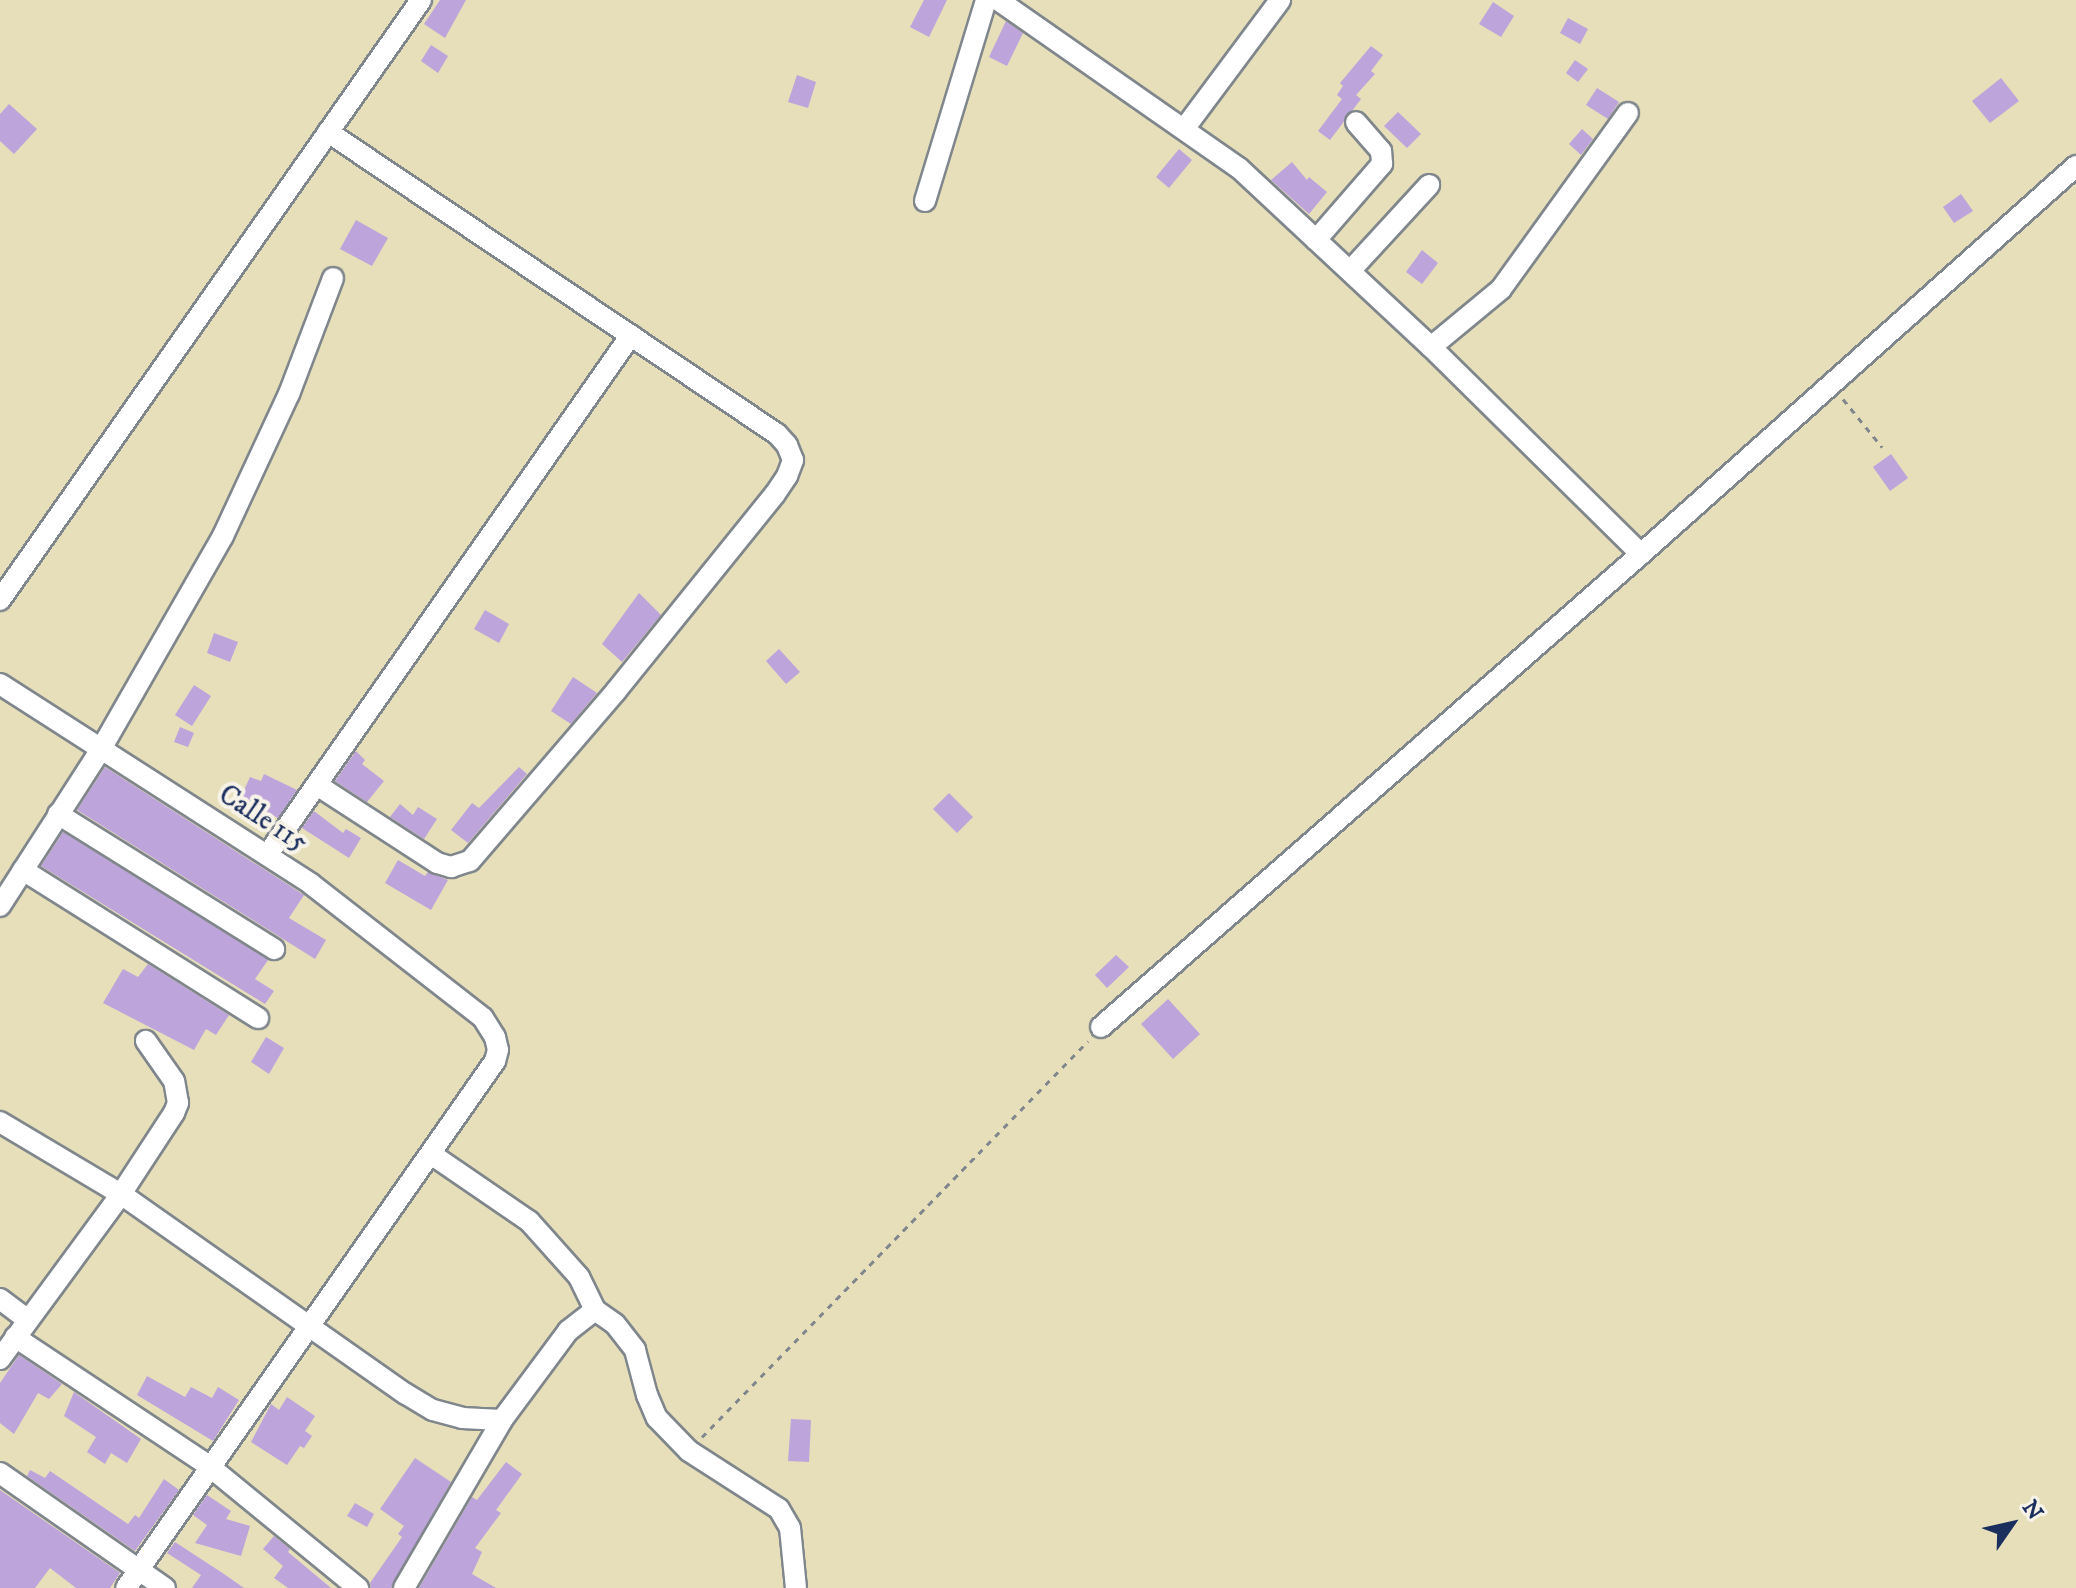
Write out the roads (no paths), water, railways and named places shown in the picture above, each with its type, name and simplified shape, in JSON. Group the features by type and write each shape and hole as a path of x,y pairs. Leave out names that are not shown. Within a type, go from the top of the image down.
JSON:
{"street":[{"path":"0,600 421,0"},
{"path":"925,201 986,0"},
{"path":"998,0 1239,168 1431,347 1641,554"},
{"path":"1184,129 1280,0"},
{"path":"1431,347 1501,289 1628,113"},
{"path":"1316,240 1382,164 1381,151 1356,122"},
{"path":"317,785 437,863 461,867 470,861 616,691 775,494 793,460 787,445 777,434 328,132"},
{"path":"1101,1027 1641,554 2076,166"},
{"path":"1350,271 1429,185"},
{"path":"0,906 101,749 223,536 289,394 333,278"},
{"path":"268,854 631,335"},
{"name":"Calle 115","path":"0,684 268,854 483,1018 495,1037 495,1061 431,1154"},
{"path":"58,814 274,949"},
{"path":"23,870 258,1018"},
{"path":"0,1359 121,1194 178,1103 174,1081 146,1041"},
{"path":"0,1122 121,1194 433,1410 477,1420 502,1420"},
{"path":"126,1588 431,1154 529,1221 579,1277 595,1310 615,1324 635,1350 647,1395 657,1418 689,1451 779,1509 790,1528 796,1588"},
{"path":"0,1299 28,1320"},
{"path":"404,1588 502,1420 568,1331 595,1310"},
{"path":"15,1337 209,1466 358,1588"},
{"path":"0,1473 165,1588"}]}
